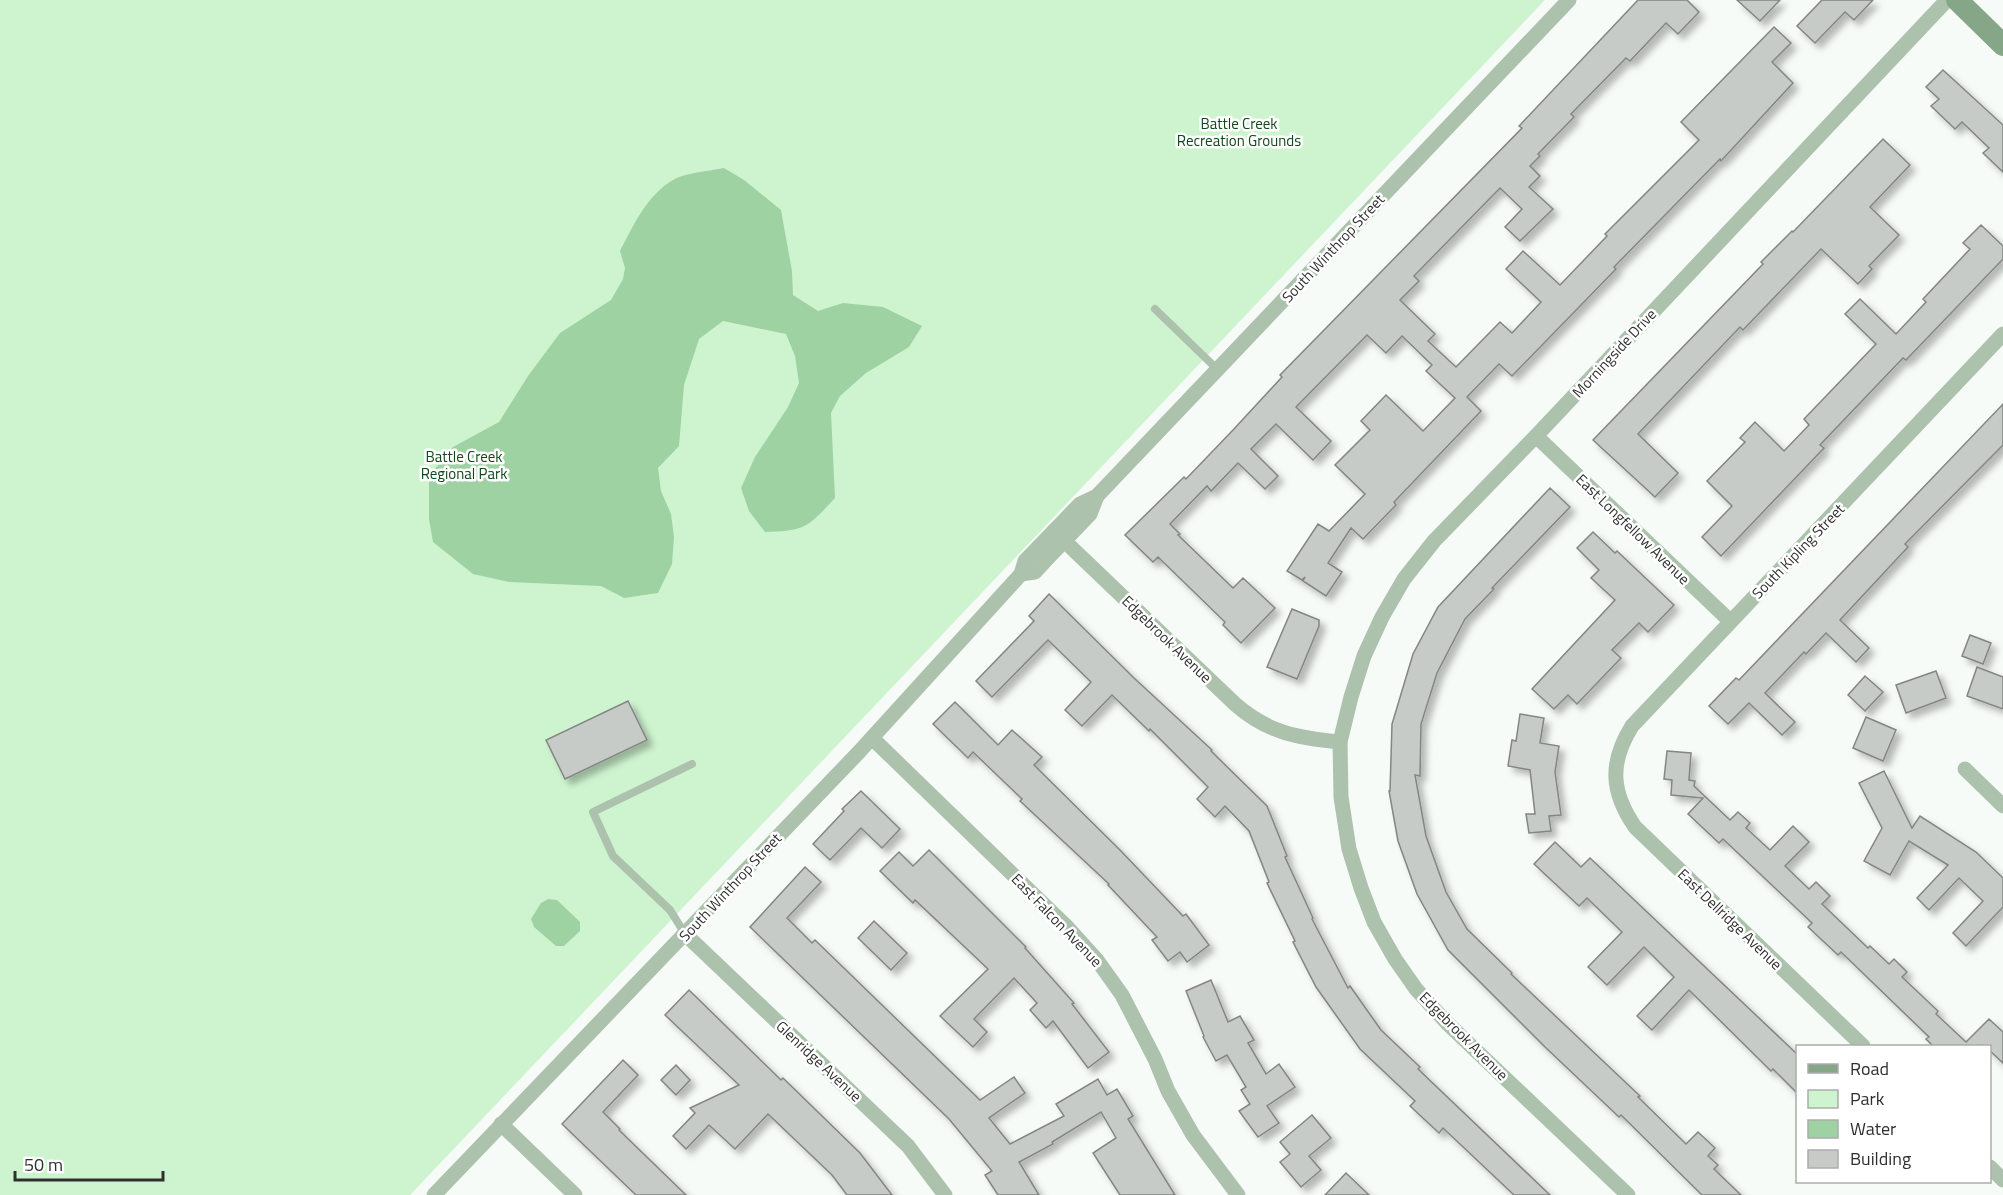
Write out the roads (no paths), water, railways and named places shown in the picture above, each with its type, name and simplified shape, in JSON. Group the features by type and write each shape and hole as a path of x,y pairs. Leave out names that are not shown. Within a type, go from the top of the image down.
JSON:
{"street":[{"name":"South Winthrop Street","path":"434,1195 872,738 1022,574 1025,561 1059,536 1080,504 1097,496 1569,0"},
{"name":"Morningside Drive","path":"1340,742 1364,656 1382,616 1404,579 1434,541 1947,0"},
{"path":"1957,0 2003,45"},
{"name":"South Kipling Street","path":"1616,779 1615,766 1620,745 1632,726 2003,334"},
{"name":"East Longfellow Avenue","path":"1536,436 1730,621"},
{"name":"Edgebrook Avenue","path":"1059,536 1253,719 1276,731 1294,736 1340,742 1341,797 1349,849 1374,922 1395,959 1416,989 1447,1023 1628,1195"},
{"name":"East Falcon Avenue","path":"872,738 1068,928 1097,960 1132,1012 1168,1091 1192,1135 1238,1195"},
{"path":"1965,769 2003,806"},
{"name":"East Dellridge Avenue","path":"1616,779 1620,800 1635,827 1861,1045"},
{"name":"Glenridge Avenue","path":"685,934 908,1146 945,1195"},
{"path":"501,1124 575,1195"},
{"path":"1991,1169 2003,1180"}],"lane":[{"path":"1155,309 1218,370"},
{"path":"685,934 670,910 612,856 593,812 692,764"}],"water":[{"path":"724,168 744,180 781,210 792,271 793,295 818,311 843,303 883,307 922,326 909,347 866,373 840,396 831,413 835,498 805,526 789,530 765,532 749,511 741,488 755,457 788,407 799,383 795,356 786,334 723,321 699,339 684,385 679,446 658,468 661,491 671,514 674,537 672,564 658,593 624,598 601,586 509,582 473,574 433,542 429,519 429,476 453,447 499,422 528,376 560,333 611,300 623,279 625,268 620,251 648,202 673,180 690,174"},
{"path":"548,899 557,900 580,922 580,931 564,946 556,946 534,927 531,919 541,903"}],"park label":[{"name":"Battle Creek Recreation Grounds","path":"1239,132"},
{"name":"Battle Creek Regional Park","path":"464,464"}]}
